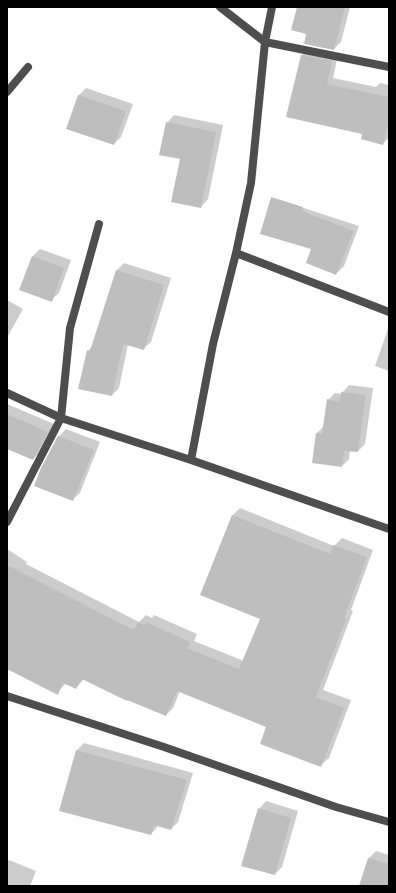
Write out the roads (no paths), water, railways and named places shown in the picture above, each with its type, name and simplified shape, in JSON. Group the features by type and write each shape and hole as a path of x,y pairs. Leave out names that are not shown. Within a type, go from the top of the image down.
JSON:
{"street":[{"path":"220,7 265,42 389,67"},
{"path":"191,460 213,344 236,254 251,183 259,119 265,42 272,7"},
{"path":"7,92 28,67"},
{"path":"7,522 61,418 70,328 99,224"},
{"path":"236,254 389,312"},
{"path":"7,393 61,418 191,460 389,529"},
{"path":"7,696 164,747 336,807 389,822"}]}
